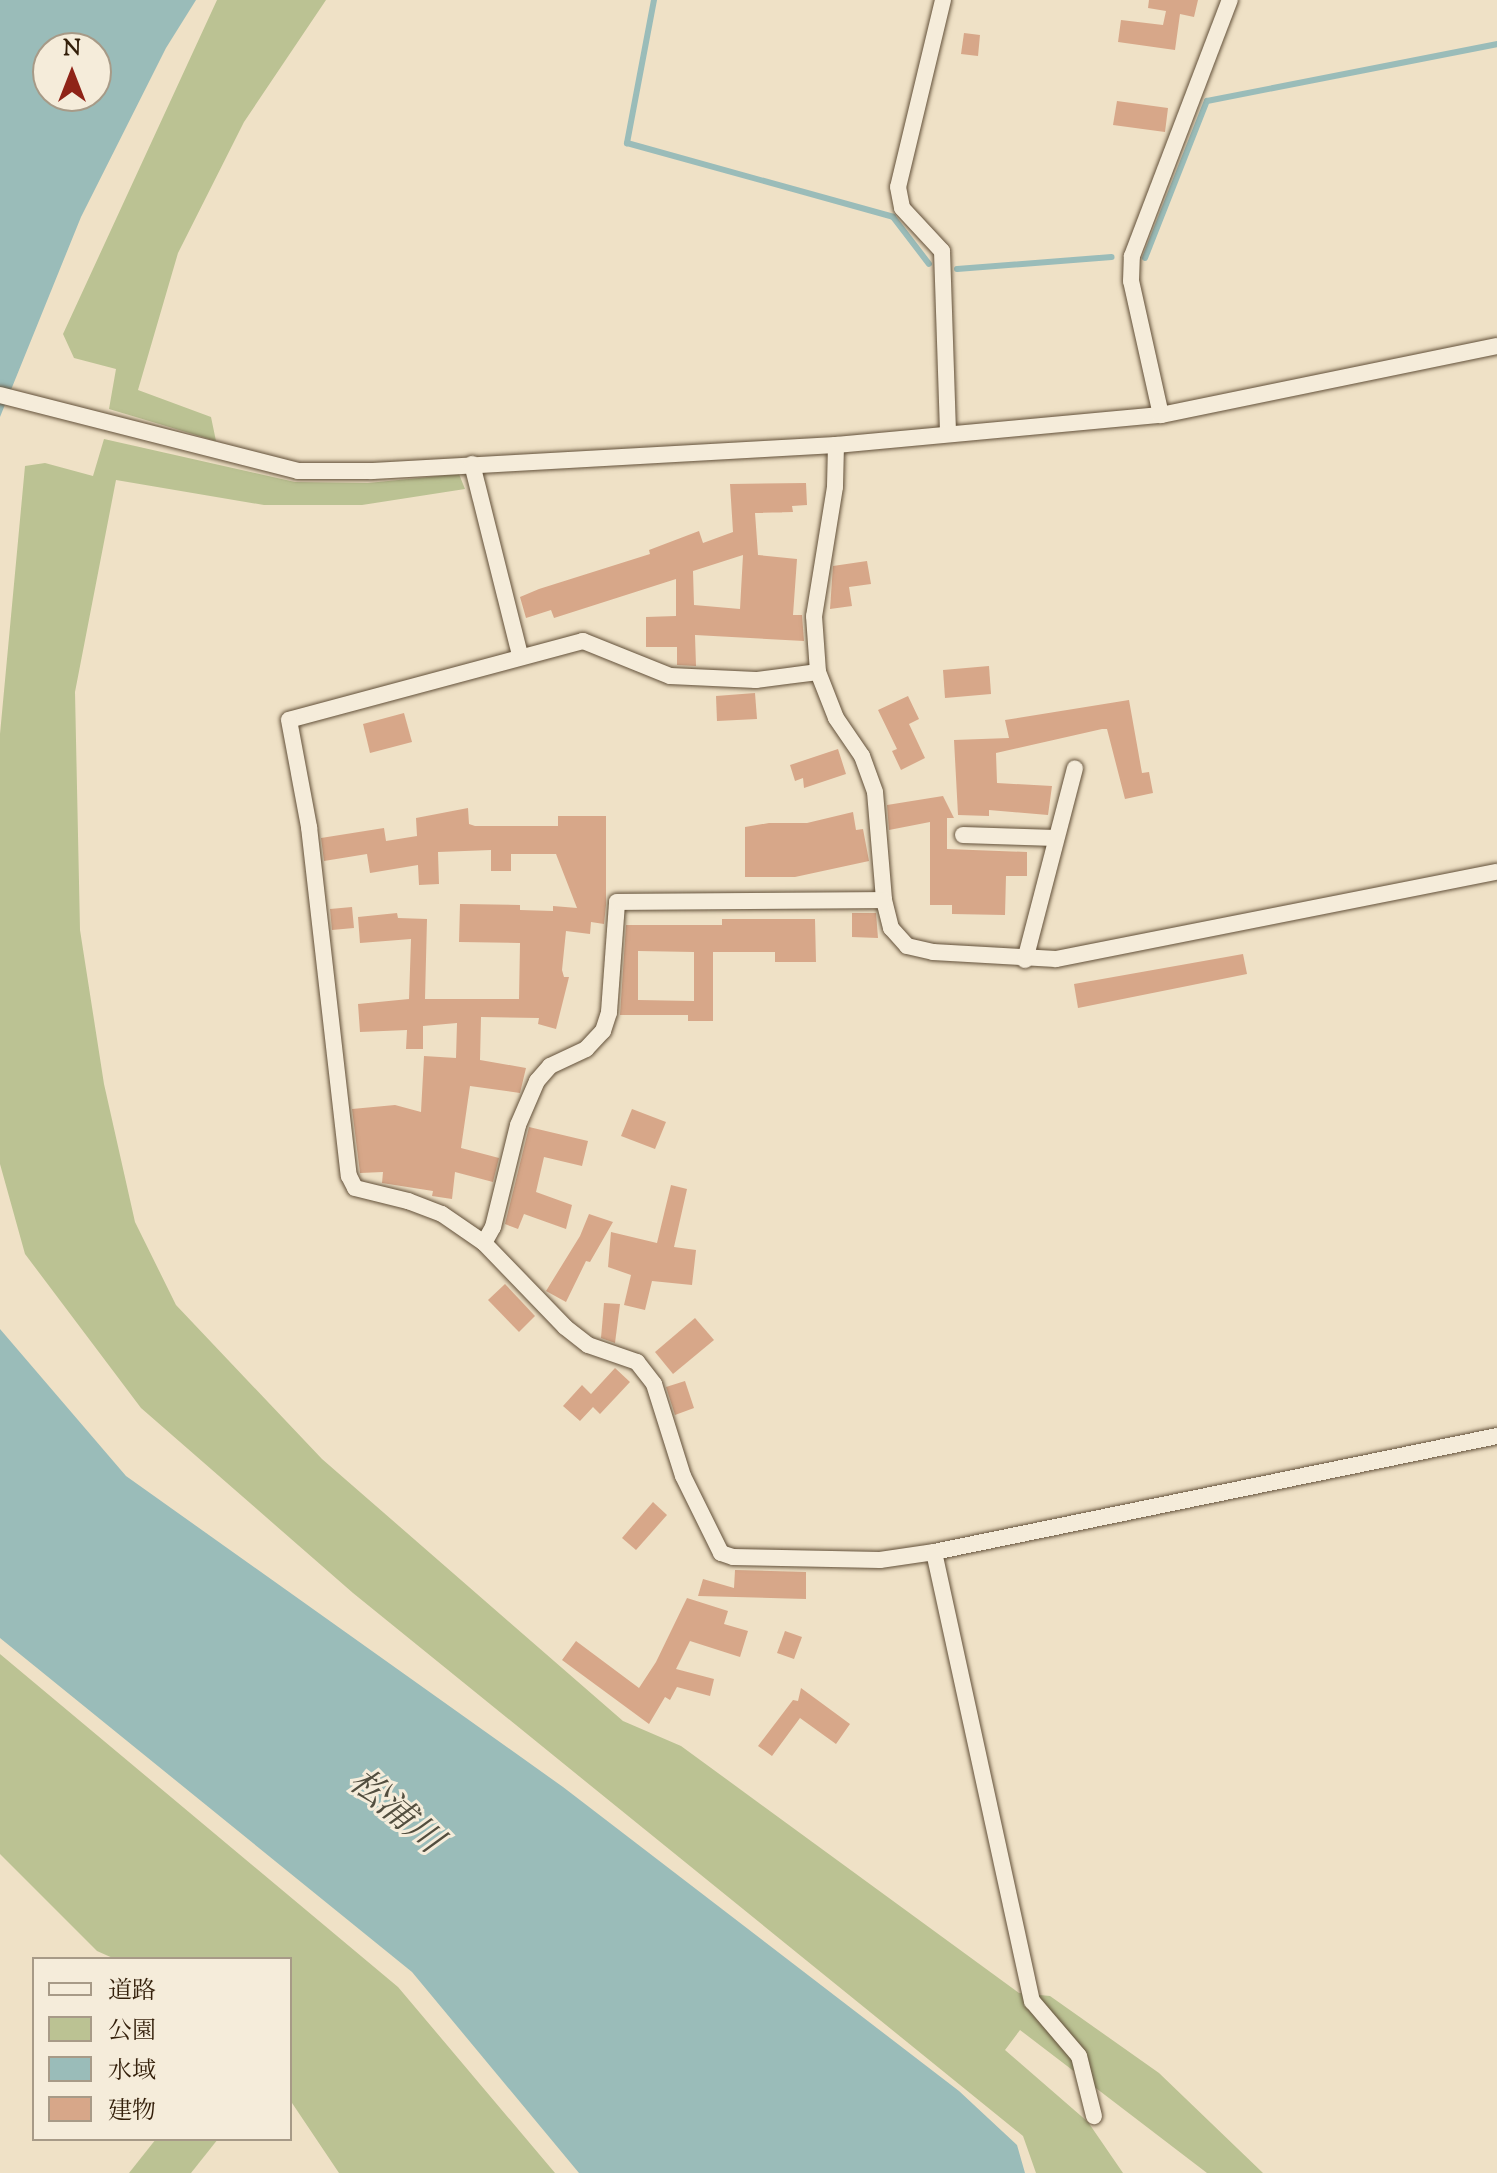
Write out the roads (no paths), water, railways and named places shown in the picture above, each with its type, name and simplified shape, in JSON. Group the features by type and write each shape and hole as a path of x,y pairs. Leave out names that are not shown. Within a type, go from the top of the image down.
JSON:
{"street":[{"path":"943,0 898,187 902,208 942,251 948,434"},
{"path":"1161,415 1131,281 1132,256 1230,0"},
{"path":"0,395 298,471 372,471 836,445 1161,415 1497,346"},
{"path":"836,445 835,487 814,616 818,672 836,718 862,756 875,792 884,900 891,928 907,946 1025,960 1056,959 1497,872"},
{"path":"472,464 520,655"},
{"path":"818,672 756,680 670,676 583,641 520,655 289,720 309,827 349,1176 355,1188 408,1201 442,1214 484,1243 565,1327 588,1345 637,1362 654,1384 683,1476 721,1553 733,1557 880,1560 934,1552 1497,1436"},
{"path":"1025,960 1075,768"},
{"path":"963,835 1055,838"},
{"path":"484,1243 493,1227 518,1125 537,1081 550,1066 586,1049 603,1031 609,1012 617,902 884,900"},
{"path":"934,1552 1032,2001 1079,2056 1094,2116"}],"water":[{"path":"0,0 196,0 166,48 81,217 0,417"},
{"name":"松浦川","path":"0,1329 126,1476 563,1787 959,2091 1017,2145 1025,2173 579,2173 412,1972 0,1638"}],"waterway":[{"path":"654,0 627,143 893,217 929,264"},
{"path":"1145,258 1207,101 1497,44"},
{"path":"957,269 1112,257"}]}
